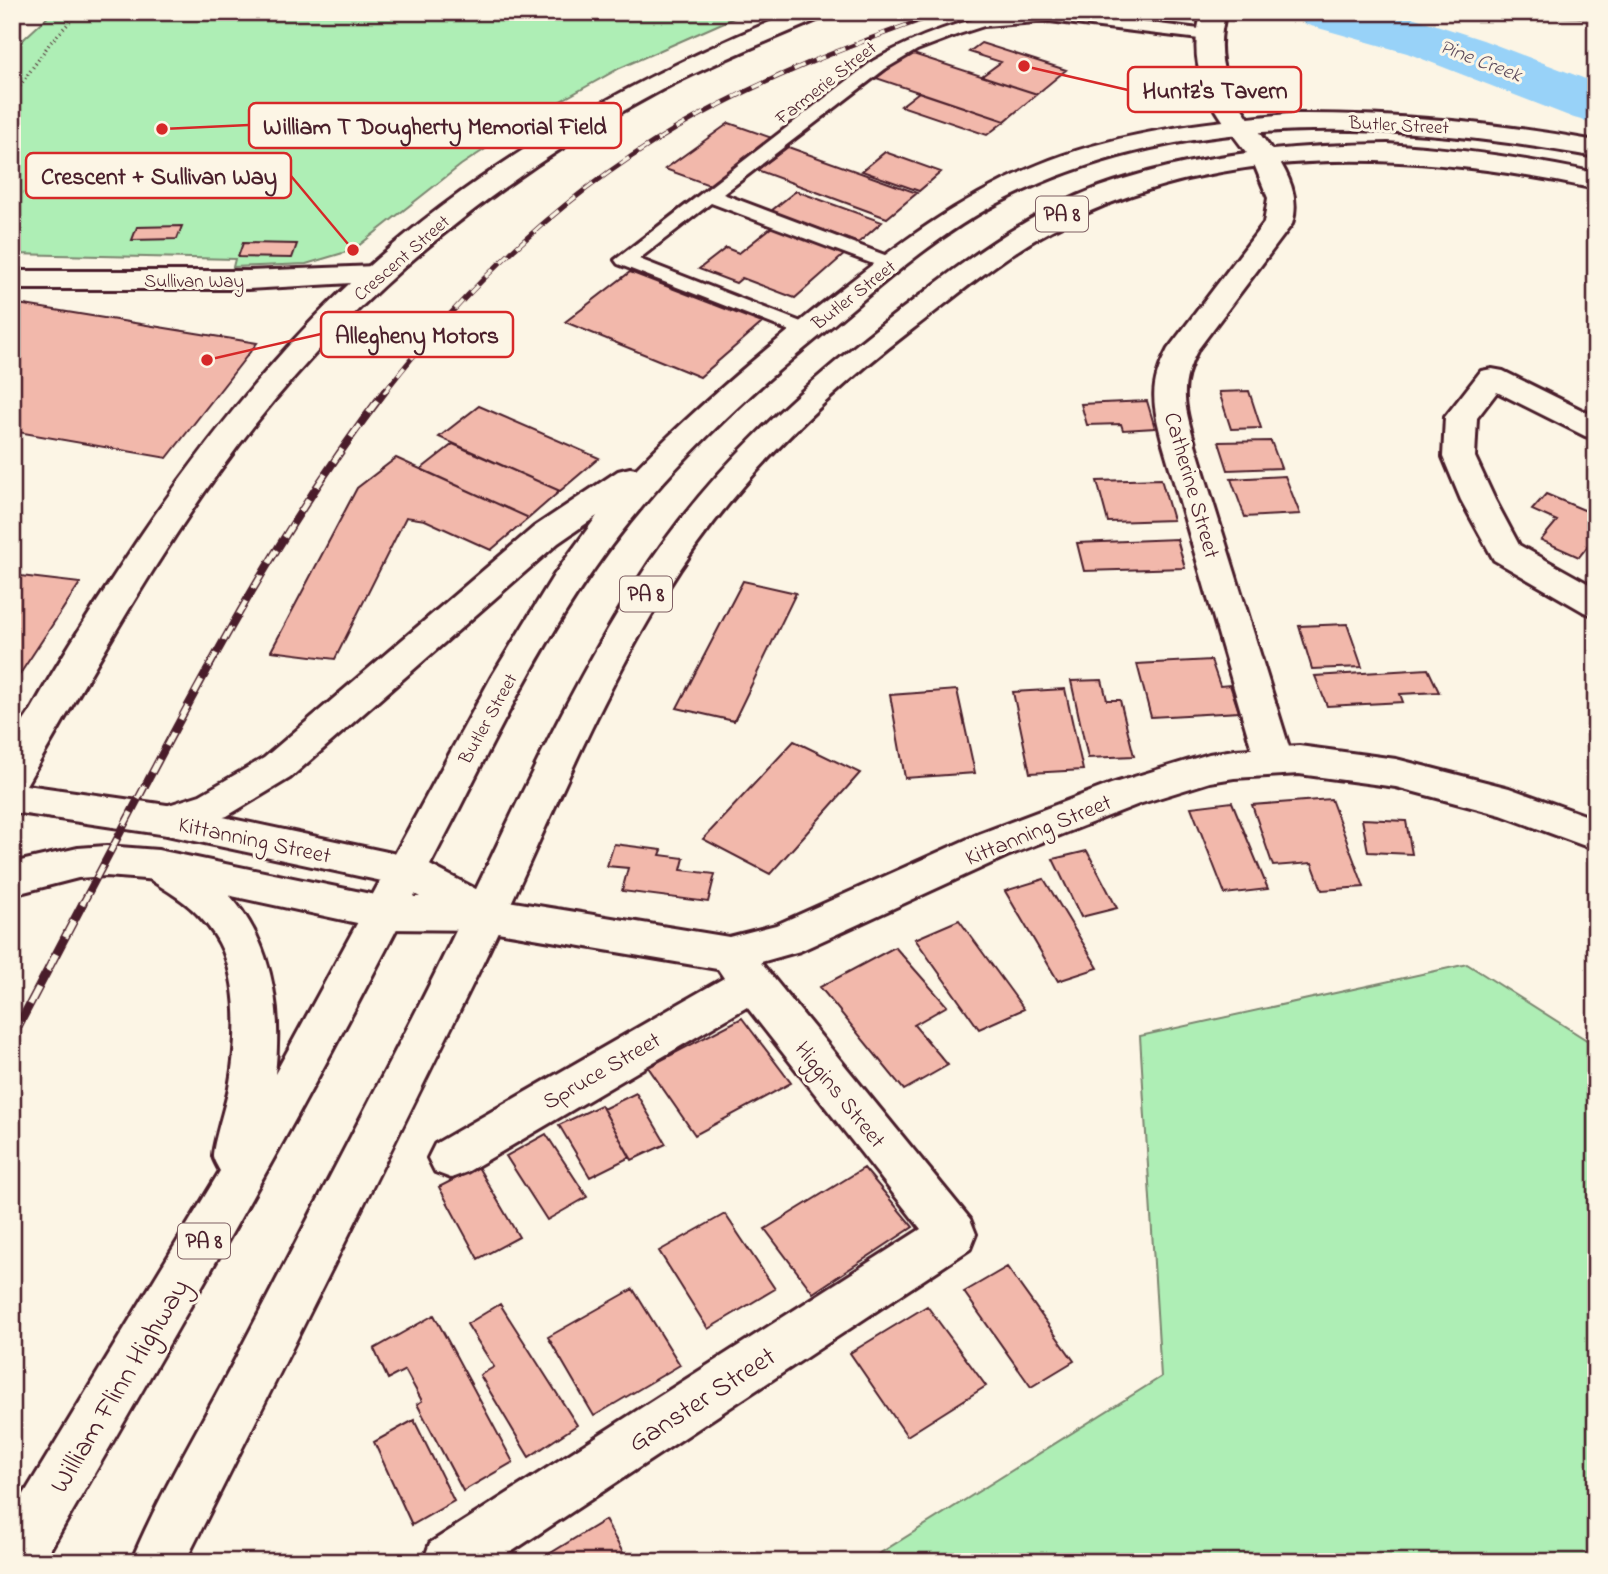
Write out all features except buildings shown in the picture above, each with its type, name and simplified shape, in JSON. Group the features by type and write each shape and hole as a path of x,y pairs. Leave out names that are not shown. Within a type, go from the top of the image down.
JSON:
{"main road":[{"name":"Crescent Street","path":"12,776 69,676 118,598 243,418 299,353 376,275 501,177 591,119 688,67 816,12"},
{"name":"Catherine Street","path":"1211,23 1208,62 1214,85 1265,159 1279,186 1283,201 1278,224 1188,341 1175,363 1168,385 1172,418 1183,457 1274,760"},
{"name":"Butler Street","path":"385,913 496,698 547,612 597,539 670,451 752,375 891,264 963,212 1030,178 1127,146 1241,127 1318,122 1402,123 1502,131 1596,149"},
{"name":"Butler Street","path":"486,914 617,643 682,540 725,488 843,369 888,332 995,253 1046,221 1101,197 1152,180 1265,159 1345,153 1439,156 1544,169 1596,181"},
{"name":"Sullivan Way","path":"12,280 248,280 376,275"},
{"path":"1596,429 1492,378 1461,417 1459,457 1506,552 1596,604"},
{"path":"167,820 213,806 277,768 546,535 670,451"},
{"name":"Kittanning Street","path":"12,879 78,863 106,861 158,865 385,913 486,914 741,968 785,939 993,845 1125,794 1209,768 1274,760 1354,766 1430,781 1509,803 1596,835"},
{"name":"Kittanning Street","path":"12,798 167,820 406,871 486,914"},
{"path":"158,865 199,891 220,912 246,954 256,993 257,1033 248,1109 236,1158 211,1230"},
{"name":"William Flinn Highway","path":"13,1562 211,1230 385,913"},
{"name":"PA 8","path":"157,1562 486,914"},
{"name":"Spruce Street","path":"451,1158 741,968"},
{"name":"Higgins Street","path":"741,968 953,1234"},
{"name":"Ganster Street","path":"449,1562 953,1234"}],"lane":[{"name":"Farmerie Street","path":"807,331 625,260 894,55 953,30 982,21 1033,15 1211,23"},
{"path":"711,196 891,264"}],"path":[{"path":"12,97 50,43 79,12"}],"green space":[{"path":"53,12 747,12 620,68 546,109 461,165 353,250 306,264 233,267 235,259 12,254 12,50"},
{"path":"1467,964 1596,1046 1596,1562 866,1562 1161,1377 1140,1036"}],"waterway":[{"name":"Pine Creek","path":"1324,12 1428,41 1596,105"}],"railway":[{"path":"384,393 448,317 518,246 594,183 635,154 709,110 774,78 944,12"},
{"path":"82,905 187,707 260,577 341,451 385,391"},
{"path":"12,1038 83,903"}],"place":[{"name":"Huntz's Tavern","path":"1024,66"},
{"name":"William T Dougherty Memorial Field","path":"162,129"},
{"name":"Crescent + Sullivan Way","path":"353,250"},
{"name":"Allegheny Motors","path":"207,360"}]}
